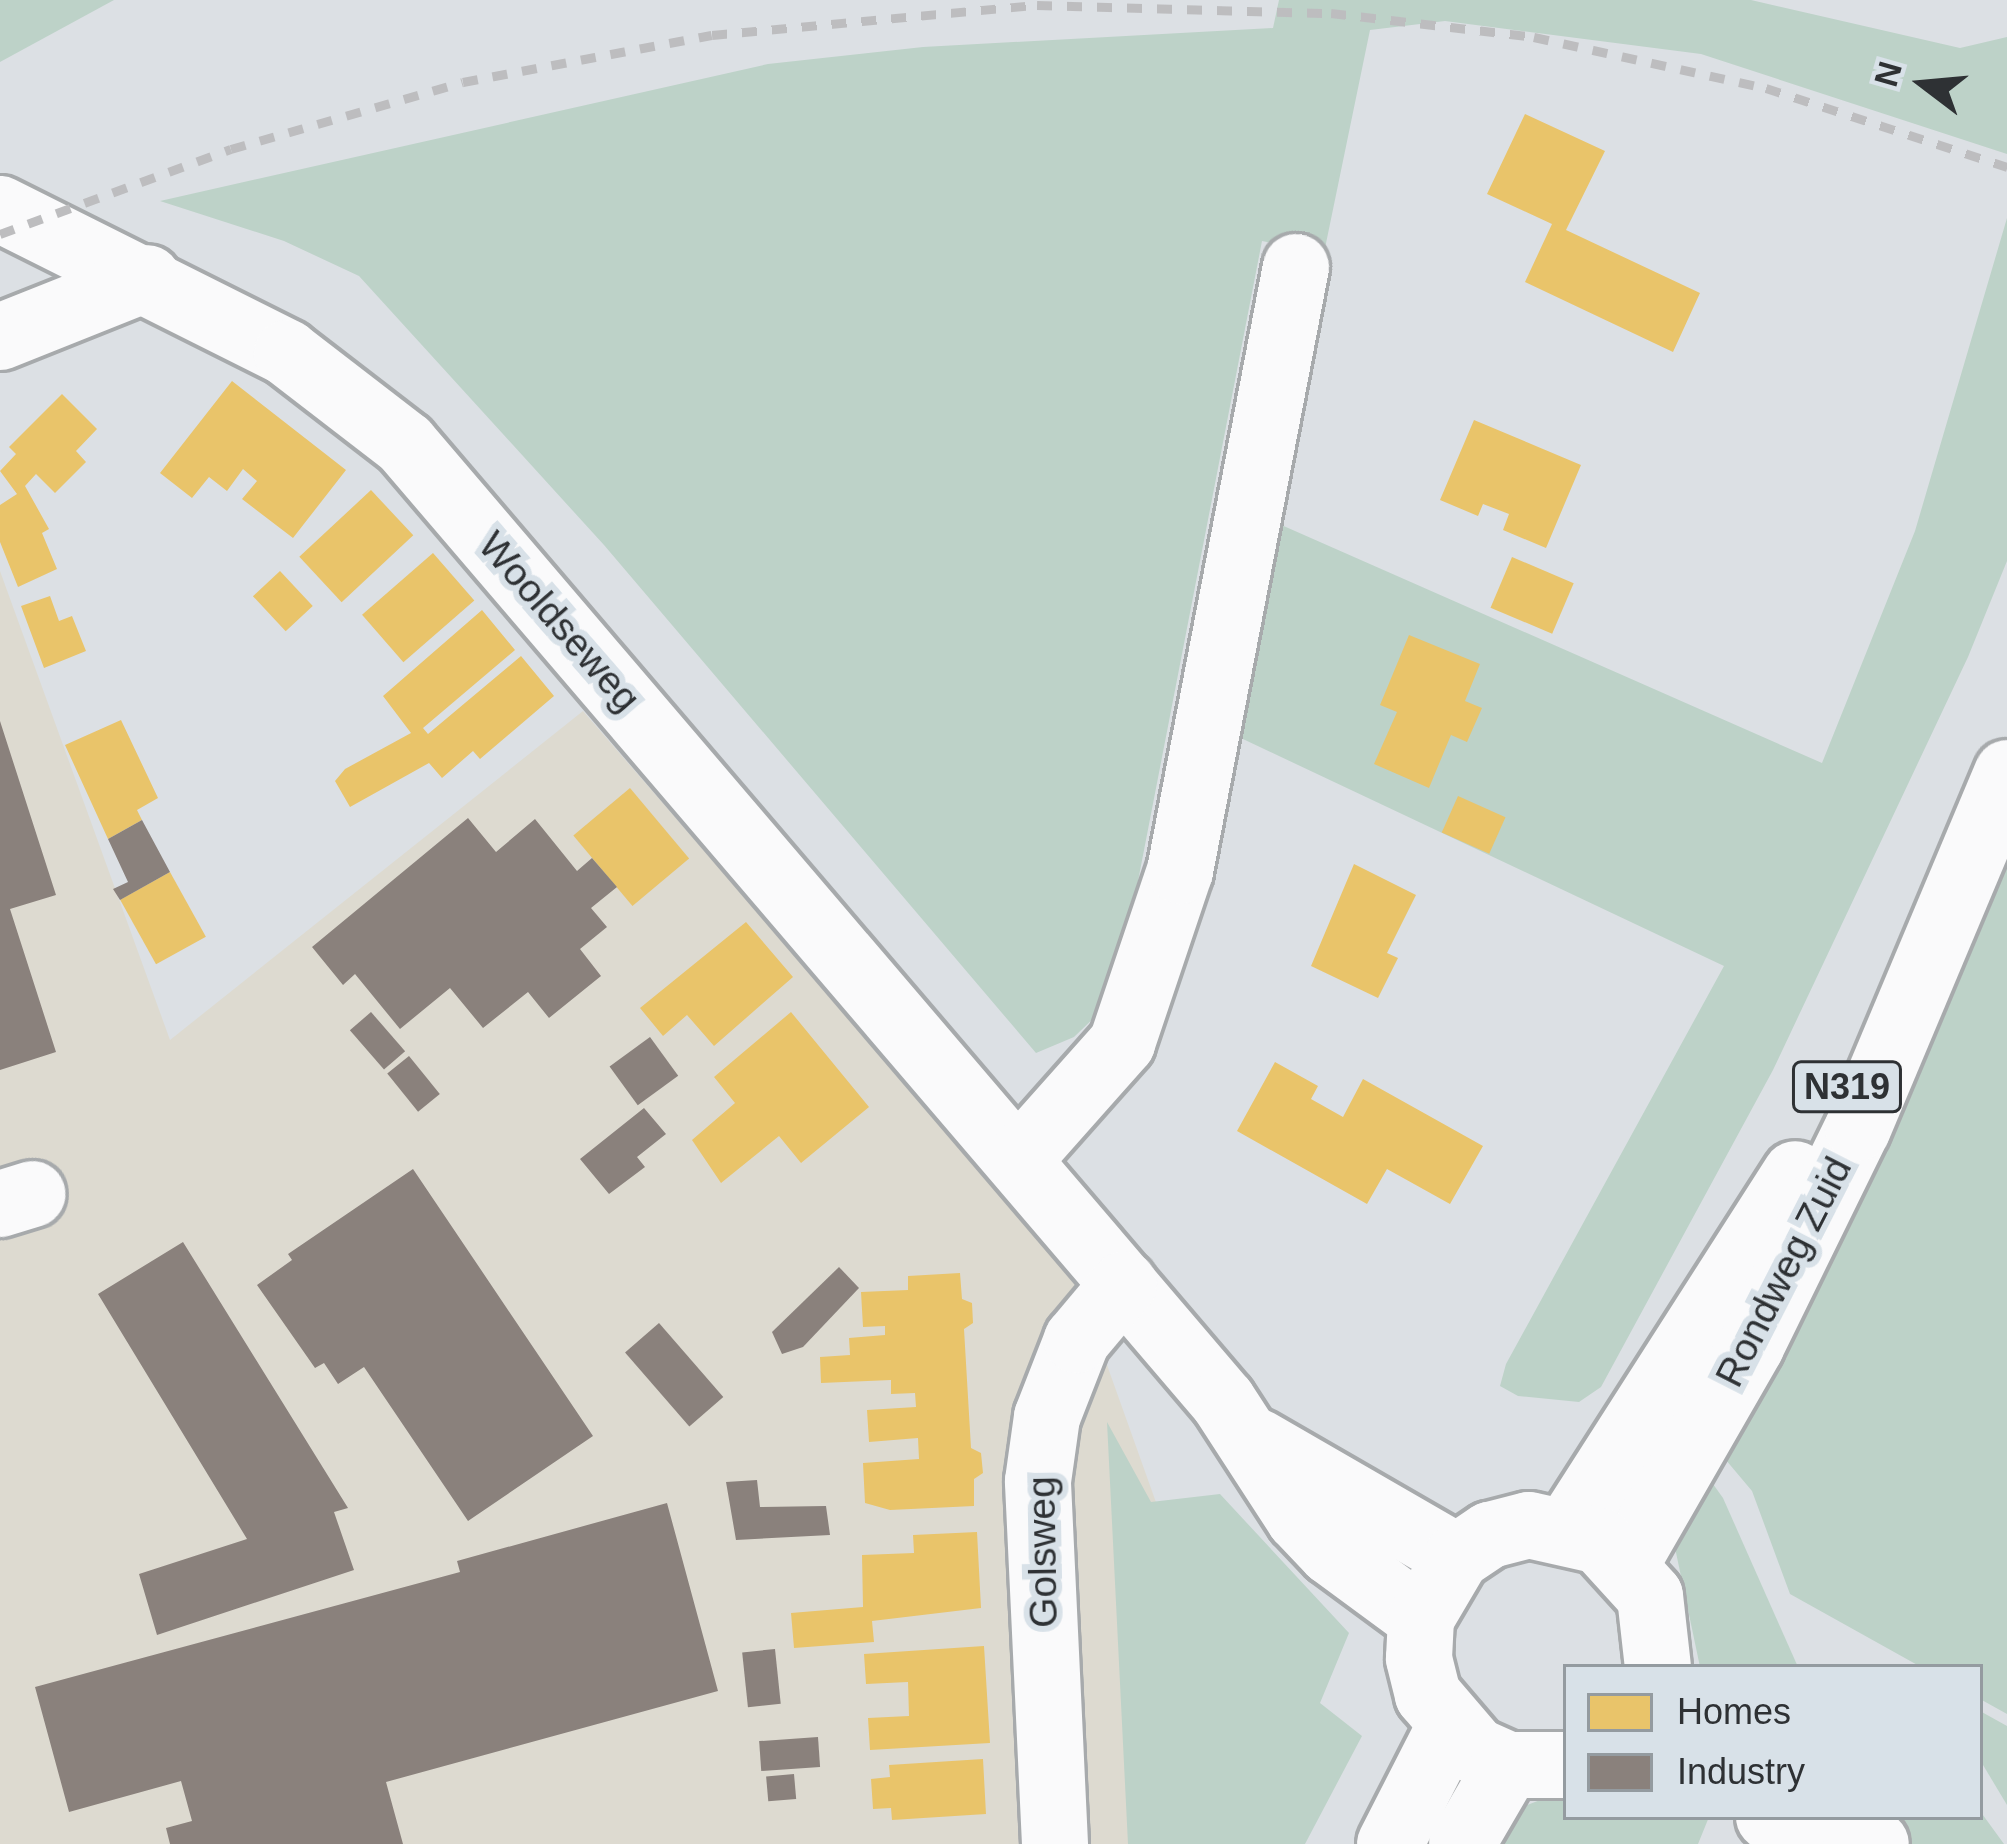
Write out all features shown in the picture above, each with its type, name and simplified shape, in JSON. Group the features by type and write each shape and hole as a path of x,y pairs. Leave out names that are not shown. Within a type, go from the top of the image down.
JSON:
{"street":[{"name":"Wooldseweg","path":"0,209 148,278 287,353 405,444 1020,1158 1256,1441 1299,1518 1330,1552 1421,1618"},
{"path":"1020,1158 1121,1043 1180,871 1296,267"},
{"path":"0,337 148,278"},
{"name":"Rondweg Zuid","path":"1628,1562 1750,1346 1848,1148 2007,773"},
{"name":"Rondweg Zuid","path":"1568,1528 1832,1114 1981,842"},
{"name":"Golsweg","path":"1054,1844 1038,1481 1047,1417 1077,1340 1124,1284"},
{"name":"Wooldseweg","path":"1256,1441 1457,1557"},
{"path":"1462,1844 1537,1765 1449,1728 1428,1695 1419,1658 1421,1618 1457,1557 1510,1530 1568,1528 1628,1562 1650,1596 1658,1664"},
{"path":"1390,1844 1449,1728"},
{"path":"1773,1820 1805,1844"},
{"path":"1849,1820 1876,1844"}],"shaded area":[{"path":"0,571 170,1040 583,711 1077,1281 1278,1844 0,1844"}],"green space":[{"path":"0,0 114,0 0,62"},
{"path":"1279,0 1751,0 1960,48 2007,37 2007,154 1701,54 1445,21 1370,30 1324,253 1262,241 1120,974 1101,1011 1074,1037 1036,1053 604,545 359,276 284,241 160,201 768,64 923,47 1273,28"},
{"path":"2007,218 2007,561 1968,657 1773,1070 1601,1387 1579,1402 1518,1396 1500,1386 1506,1364 1724,966 1226,731 1270,520 1822,763 1915,531"},
{"path":"2007,849 2007,1714 1983,1701 1983,1664 1916,1664 1790,1594 1752,1491 1715,1447"},
{"path":"1107,1422 1151,1502 1220,1494 1349,1633 1320,1703 1362,1736 1305,1844 1128,1844"},
{"path":"1708,1477 1723,1498 1797,1664 1699,1664 1674,1543"},
{"path":"1983,1713 2007,1726 2007,1805 1983,1765"},
{"path":"1563,1791 1563,1820 1708,1820 1698,1844 1483,1844 1507,1813"},
{"path":"1983,1815 2004,1844 1909,1844 1878,1820 1983,1820"}],"building: Homes":[{"path":"1525,114 1605,151 1566,230 1700,293 1673,352 1525,282 1552,224 1487,194"},
{"path":"232,381 346,470 293,538 242,499 257,481 243,469 227,491 209,477 192,498 160,473"},
{"path":"62,394 97,429 76,451 86,462 55,493 36,474 25,486 49,529 42,533 57,569 18,587 0,542 0,505 17,494 0,471 16,454 9,447"},
{"path":"1474,420 1581,465 1546,548 1503,530 1509,514 1483,504 1478,516 1440,500"},
{"path":"371,490 413,535 342,602 299,557"},
{"path":"433,553 474,601 403,662 362,615"},
{"path":"1512,557 1574,583 1552,634 1491,608"},
{"path":"280,571 313,606 286,631 253,596"},
{"path":"50,596 59,621 72,616 86,651 44,668 21,606"},
{"path":"482,610 515,650 423,728 428,734 521,656 554,696 480,759 473,751 442,778 429,763 350,807 335,781 345,769 411,733 383,696"},
{"path":"1409,635 1480,664 1465,701 1482,708 1467,742 1451,735 1429,788 1374,764 1397,712 1380,705"},
{"path":"121,720 158,798 137,810 142,820 108,839 65,745"},
{"path":"630,788 689,858 632,906 573,836"},
{"path":"1458,796 1506,817 1489,854 1442,833"},
{"path":"1354,864 1416,895 1387,953 1398,958 1378,998 1311,966"},
{"path":"170,872 206,937 156,964 120,900"},
{"path":"746,922 793,977 714,1046 687,1015 663,1036 640,1008"},
{"path":"791,1012 869,1107 801,1163 779,1136 721,1183 692,1140 735,1103 714,1077"},
{"path":"1275,1062 1318,1086 1311,1099 1343,1117 1363,1079 1483,1146 1450,1204 1387,1169 1367,1204 1237,1131"},
{"path":"960,1273 962,1299 972,1303 973,1323 964,1329 971,1448 981,1453 983,1473 974,1479 974,1506 890,1510 865,1503 863,1463 919,1459 918,1438 869,1442 867,1410 916,1407 915,1393 891,1394 891,1380 821,1383 820,1357 850,1355 849,1338 885,1335 885,1326 863,1327 861,1292 908,1290 908,1276"},
{"path":"977,1532 981,1608 872,1621 874,1642 794,1648 791,1613 863,1607 862,1555 914,1553 913,1535"},
{"path":"984,1646 990,1743 870,1750 868,1718 909,1716 908,1682 866,1684 864,1654"},
{"path":"983,1759 986,1814 892,1820 891,1808 873,1809 871,1779 890,1777 889,1765"}],"building: Industry":[{"path":"0,721 56,895 10,909 56,1052 0,1070"},
{"path":"468,818 496,852 535,819 577,871 592,858 617,887 591,908 607,927 580,949 601,976 549,1018 528,992 483,1028 450,988 400,1029 355,974 343,985 312,947"},
{"path":"142,820 170,872 120,900 113,889 128,882 108,839"},
{"path":"371,1012 405,1051 384,1070 350,1030"},
{"path":"650,1037 678,1076 638,1105 610,1066"},
{"path":"409,1056 440,1094 418,1112 387,1074"},
{"path":"644,1108 666,1134 637,1157 645,1167 609,1194 580,1159"},
{"path":"413,1169 593,1436 468,1521 364,1367 338,1384 324,1363 315,1368 257,1285 292,1260 288,1254"},
{"path":"183,1242 348,1508 334,1512 354,1570 157,1635 139,1574 247,1539 98,1294"},
{"path":"839,1267 859,1288 803,1347 782,1354 772,1332"},
{"path":"659,1323 723,1397 689,1426 625,1353"},
{"path":"757,1480 760,1507 826,1506 830,1535 736,1540 726,1482"},
{"path":"667,1503 718,1691 386,1782 403,1844 170,1844 166,1828 192,1821 181,1781 69,1812 35,1687 460,1572 457,1561"},
{"path":"775,1649 781,1704 748,1707 742,1652"},
{"path":"818,1737 820,1767 761,1771 759,1741"},
{"path":"794,1774 796,1799 768,1801 766,1776"}],"railway":[{"path":"0,234 231,149 463,82 712,35 1037,5 1331,13 1534,37 1766,88 2007,167"}]}
